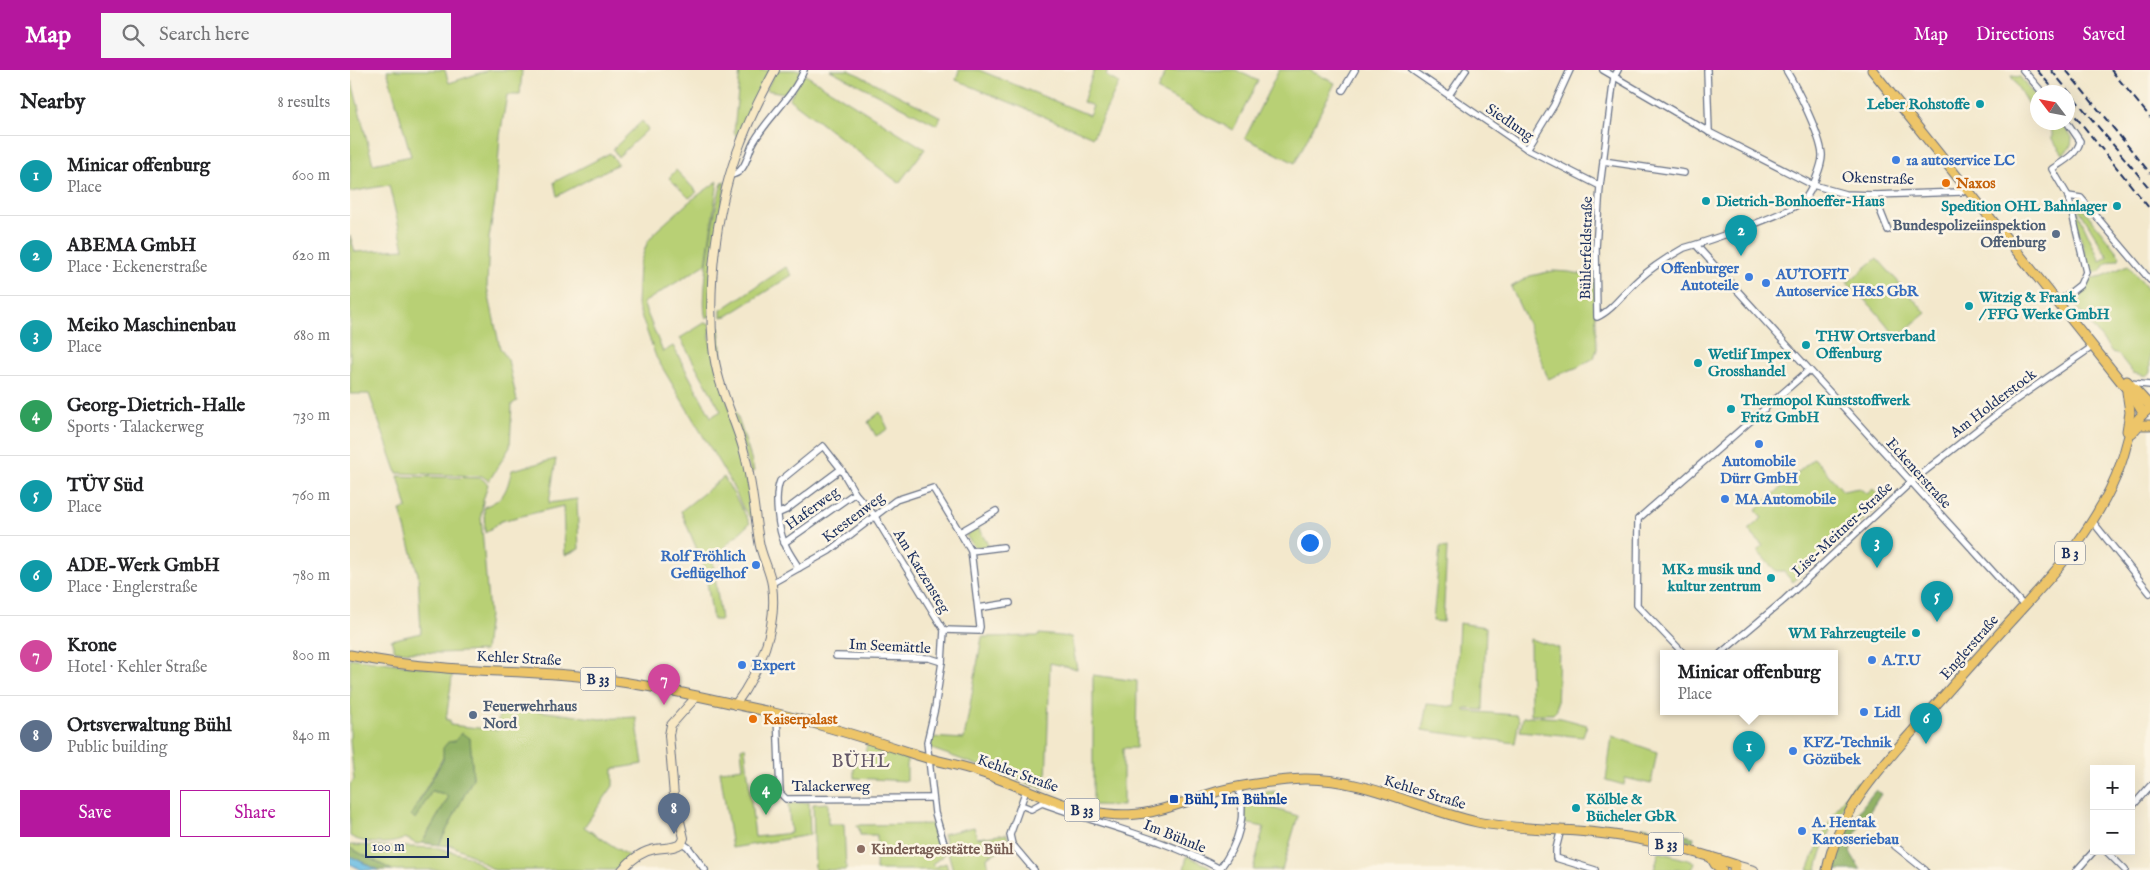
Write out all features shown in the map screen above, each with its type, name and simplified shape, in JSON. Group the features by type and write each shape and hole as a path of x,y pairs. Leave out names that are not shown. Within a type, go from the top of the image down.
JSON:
{"main road":[{"name":"B 3","path":"1872,70 2092,347 2146,405"},
{"name":"Englerstraße","path":"2127,385 2130,399 2130,412 2126,427 2127,439"},
{"name":"Englerstraße","path":"1827,870 1834,841 1844,819 1856,800 1900,746 2067,557 2093,522 2122,462 2127,439 2135,420 2146,405"},
{"path":"2130,412 2146,405"},
{"name":"B 3","path":"2127,439 2139,425 2150,424"},
{"name":"Kehler Straße","path":"350,656 435,667 582,676 696,696 838,730 979,772 1088,812 1128,815 1152,812 1222,790 1238,787 1304,780 1329,781 1397,796 1451,815 1480,822 1513,827 1561,829 1645,840 1711,857 1735,868"},
{"path":"1711,857 1722,870"}],"street":[{"path":"735,705 756,670 770,629 773,607 772,583 760,549 748,468 743,448 720,386 715,366 712,331 715,256 730,175 754,110 774,70"},
{"path":"730,175 736,175 743,168 754,141 793,91 804,70"},
{"path":"1343,90 1355,70"},
{"name":"Siedlung","path":"1412,70 1526,149 1600,186"},
{"path":"1449,95 1466,70"},
{"path":"1526,149 1554,105 1570,70"},
{"name":"Okenstraße","path":"1603,70 1709,132 1813,185 1845,194 1874,195 1961,192 1966,189"},
{"path":"1614,77 1618,70"},
{"path":"1706,70 1709,132"},
{"path":"1786,70 1817,136 1822,156 1813,185"},
{"path":"2023,70 2036,85"},
{"name":"Bühlerfeldstraße","path":"1614,77 1600,186 1596,248 1597,317 1607,311 1639,279 1670,255 1781,213 1803,201 1813,185"},
{"path":"2057,303 2080,285 2086,272 2068,196 2052,169 2074,153 2079,146 2080,141 2072,130"},
{"path":"1603,161 1684,174"},
{"path":"1874,195 1888,230"},
{"path":"2068,196 2081,198 2150,280"},
{"name":"Eckenerstraße","path":"1696,244 2024,606"},
{"name":"Am Holderstock","path":"1911,482 2014,401 2092,347"},
{"path":"1680,650 1637,605 1638,519 1809,370"},
{"path":"2127,385 2150,385"},
{"name":"B 3","path":"2146,405 2150,424"},
{"name":"Am Katzensteg","path":"779,513 777,493 780,481 823,446 841,468 855,493 874,515 944,630 942,662 935,708 927,736 935,813 945,847"},
{"path":"799,568 784,543 779,513 786,510 841,468"},
{"name":"Lise-Meitner-Straße","path":"1725,650 1792,593 1911,482"},
{"name":"Krestenweg","path":"772,583 829,551 896,500 933,488 947,514 972,551 978,608 979,631 944,630"},
{"name":"Haferweg","path":"784,543 855,493"},
{"path":"960,532 996,511"},
{"path":"2093,522 2150,593"},
{"path":"972,551 1003,548"},
{"path":"978,608 1010,603"},
{"name":"Im Seemättle","path":"836,656 929,658 942,662"},
{"path":"622,870 646,852 653,849 674,847 682,843 684,838 672,779 669,735 672,725 696,696"},
{"name":"Talackerweg","path":"776,714 780,792 786,799 933,798"},
{"path":"2135,803 2150,786"},
{"path":"1219,870 1234,848 1239,832 1242,806 1238,787"},
{"path":"1026,790 1010,835 1012,844 1034,870"},
{"name":"Kehler Straße","path":"1021,805 1031,810 1042,803 1119,829"},
{"name":"Im Bühnle","path":"1119,829 1139,834 1219,870"},
{"path":"1561,829 1556,849 1556,858 1595,870"},
{"path":"682,843 688,847 704,870"},
{"path":"1895,846 1925,870"},
{"path":"2077,870 2090,855"},
{"path":"2110,855 2125,870"},
{"path":"1735,868 1754,870"}],"green space":[{"path":"387,70 445,70 449,83 489,70 522,70 520,95 507,95 500,136 496,195 489,238 487,287 500,348 508,360 517,401 512,404 510,447 489,481 482,476 397,473 369,394 350,394 350,236 355,252 404,249 389,185 350,192 350,83 352,82 373,164 411,156"},
{"path":"740,70 771,70 750,109 738,138 734,132"},
{"path":"776,70 803,70 789,94 766,90"},
{"path":"830,70 849,70 941,117 937,125"},
{"path":"959,70 979,70 1089,115 1093,106 1083,102 1094,70 1108,70 1106,76 1119,83 1093,137 956,80"},
{"path":"1167,70 1236,70 1258,81 1233,130 1157,90"},
{"path":"1279,70 1309,70 1335,83 1295,163 1245,138"},
{"path":"804,74 925,149 899,183 789,99"},
{"path":"2011,76 2020,77 2030,89 2030,108"},
{"path":"642,121 648,129 618,157 613,149"},
{"path":"2051,130 2066,130 2072,137 2071,147 2063,154 2052,139"},
{"path":"610,153 618,164 557,196 554,182"},
{"path":"676,170 697,192 689,198 669,178"},
{"path":"718,181 706,264 643,303 663,352 673,346 711,417 721,411 680,338 706,322 710,324 710,339 747,477 752,516 750,517 656,357 637,304 639,266 647,243 656,231 690,201"},
{"path":"723,181 725,182 710,316 706,318 704,308 706,272 716,207"},
{"path":"2082,207 2120,256 2119,259 2107,263 2101,271 2090,272 2073,210 2077,210 2100,261 2108,257 2079,209"},
{"path":"1877,258 1926,313 1897,337 1872,307 1847,283"},
{"path":"2128,265 2150,292 2150,372 2146,376 2133,373 2119,355 2112,352 2072,301 2074,295 2092,278 2103,276"},
{"path":"786,267 792,275 727,316 721,317 721,310"},
{"path":"1553,271 1594,276 1597,349 1594,358 1578,367 1548,379 1529,326 1511,287 1530,276"},
{"path":"716,324 719,327 723,372 751,458 754,471 751,473 719,367"},
{"path":"880,412 888,429 876,436 868,422"},
{"path":"1814,458 1843,491 1859,488 1867,494 1873,489 1884,501 1793,582 1783,571 1776,571 1757,551 1763,546 1748,530 1762,518 1756,510"},
{"path":"556,459 549,503 577,499 579,549 565,555 563,506 501,521 485,533 484,507 501,497 512,470"},
{"path":"398,476 481,478 488,484 481,516 489,615 485,651 440,653 395,651 391,640 421,633 418,574 400,510 407,508"},
{"path":"724,477 750,523 721,550 712,555 721,620 713,620 705,569 681,511"},
{"path":"978,528 989,546 974,547 966,535"},
{"path":"1440,547 1447,548 1443,622 1433,621"},
{"path":"1459,623 1486,627 1483,710 1465,709 1465,711 1516,715 1519,720 1515,743 1422,730 1427,704 1455,707"},
{"path":"1039,634 1071,637 1077,669 1050,663 1046,784 1044,789 932,749 930,737 964,739 982,637 1039,636"},
{"path":"1530,639 1559,648 1557,710 1553,714 1531,714"},
{"path":"350,658 453,671 446,720 450,720 450,725 497,730 500,706 600,719 636,717 643,764 613,769 613,786 584,827 630,857 615,870 494,870 468,853 453,846 439,845 473,778 470,739 445,754 411,815 415,818 432,791 446,794 448,798 422,843 417,844 405,838 400,841 385,843 370,842 350,836 350,784 354,780 350,741"},
{"path":"1093,675 1137,681 1136,748 1123,748 1123,806 1093,805"},
{"path":"1523,717 1561,718 1587,725 1583,737 1520,731"},
{"path":"461,733 470,738 473,778 439,845 422,843 448,798 445,794 432,791 415,819 411,815 443,760 443,748 448,742 455,741"},
{"path":"1612,736 1657,752 1651,784 1625,778 1624,785 1606,780"},
{"path":"867,743 907,758 907,781 854,778 854,764 863,765"},
{"path":"745,747 755,837 791,833 788,804 809,802 810,835 732,848 720,771 743,768 741,748"},
{"path":"1857,782 1859,784 1839,814 1828,836 1817,870 1808,870 1836,810"},
{"path":"1876,790 1881,794 1855,834 1850,852 1861,870 1835,870 1844,837 1862,807"},
{"path":"1275,791 1275,796 1261,801 1259,804 1298,816 1282,870 1253,870 1264,827 1244,823 1245,795"},
{"path":"828,803 828,824 844,824 846,870 815,870 813,804"},
{"path":"936,824 938,832 935,833 937,845 942,845 944,855 932,864 935,867 946,863 948,870 876,870 877,835 860,835 859,828 857,827 857,825"},
{"path":"1643,826 1694,837 1693,843 1642,831"},
{"path":"974,827 977,838 1007,834 1009,846 987,857 989,870 953,870 943,834"},
{"path":"350,845 438,848 468,856 488,870 392,870 350,848"},
{"path":"350,848 392,870 378,870 350,856"},
{"path":"1659,852 1695,862 1692,870 1654,870"},
{"path":"1187,856 1209,866 1210,870 1184,870"}],"water":[{"path":"350,856 378,870 362,870 350,864"}],"railway":[{"path":"2037,70 2050,85"},
{"path":"2051,70 2150,189"},
{"path":"2066,70 2150,173"},
{"path":"2111,70 2150,117"},
{"path":"2075,116 2150,209"}],"place":[{"name":"Leber Rohstoffe","path":"1980,104"},
{"name":"1a autoservice LC","path":"1896,160"},
{"name":"Naxos","path":"1946,183"},
{"name":"Dietrich-Bonhoeffer-Haus","path":"1706,201"},
{"name":"Spedition OHL Bahnlager","path":"2117,206"},
{"name":"Bundespolizeiinspektion Offenburg","path":"2056,234"},
{"name":"ABEMA GmbH","path":"1741,256"},
{"name":"Offenburger Autoteile","path":"1749,277"},
{"name":"AUTOFIT Autoservice H&S GbR","path":"1766,283"},
{"name":"Witzig & Frank / FFG Werke GmbH","path":"1969,306"},
{"name":"THW Ortsverband Offenburg","path":"1806,345"},
{"name":"Wetlif Impex Grosshandel","path":"1698,363"},
{"name":"Thermopol Kunststoffwerk Fritz GmbH","path":"1731,409"},
{"name":"Automobile Dürr GmbH","path":"1759,444"},
{"name":"MA Automobile","path":"1725,499"},
{"name":"Rolf Fröhlich Geflügelhof","path":"756,565"},
{"name":"Meiko Maschinenbau","path":"1877,568"},
{"name":"MK2 musik und kultur zentrum","path":"1771,578"},
{"name":"TÜV Süd","path":"1937,622"},
{"name":"WM Fahrzeugteile","path":"1916,633"},
{"name":"A.T.U","path":"1872,660"},
{"name":"Expert","path":"742,665"},
{"name":"Krone","path":"664,705"},
{"name":"Lidl","path":"1864,712"},
{"name":"Feuerwehrhaus Nord","path":"473,715"},
{"name":"Kaiserpalast","path":"753,719"},
{"name":"ADE-Werk GmbH","path":"1926,744"},
{"name":"KFZ-Technik Gözübek","path":"1793,751"},
{"name":"Minicar offenburg","path":"1749,772"},
{"name":"Bühl, Im Bühnle","path":"1174,799"},
{"name":"Kölble & Bücheler GbR","path":"1576,808"},
{"name":"Georg-Dietrich-Halle","path":"766,815"},
{"name":"A. Hentak Karosseriebau","path":"1802,831"},
{"name":"Ortsverwaltung Bühl","path":"674,834"},
{"name":"Kindertagesstätte Bühl","path":"861,849"}],"district":[{"name":"BÜHL","path":"861,761"}]}
